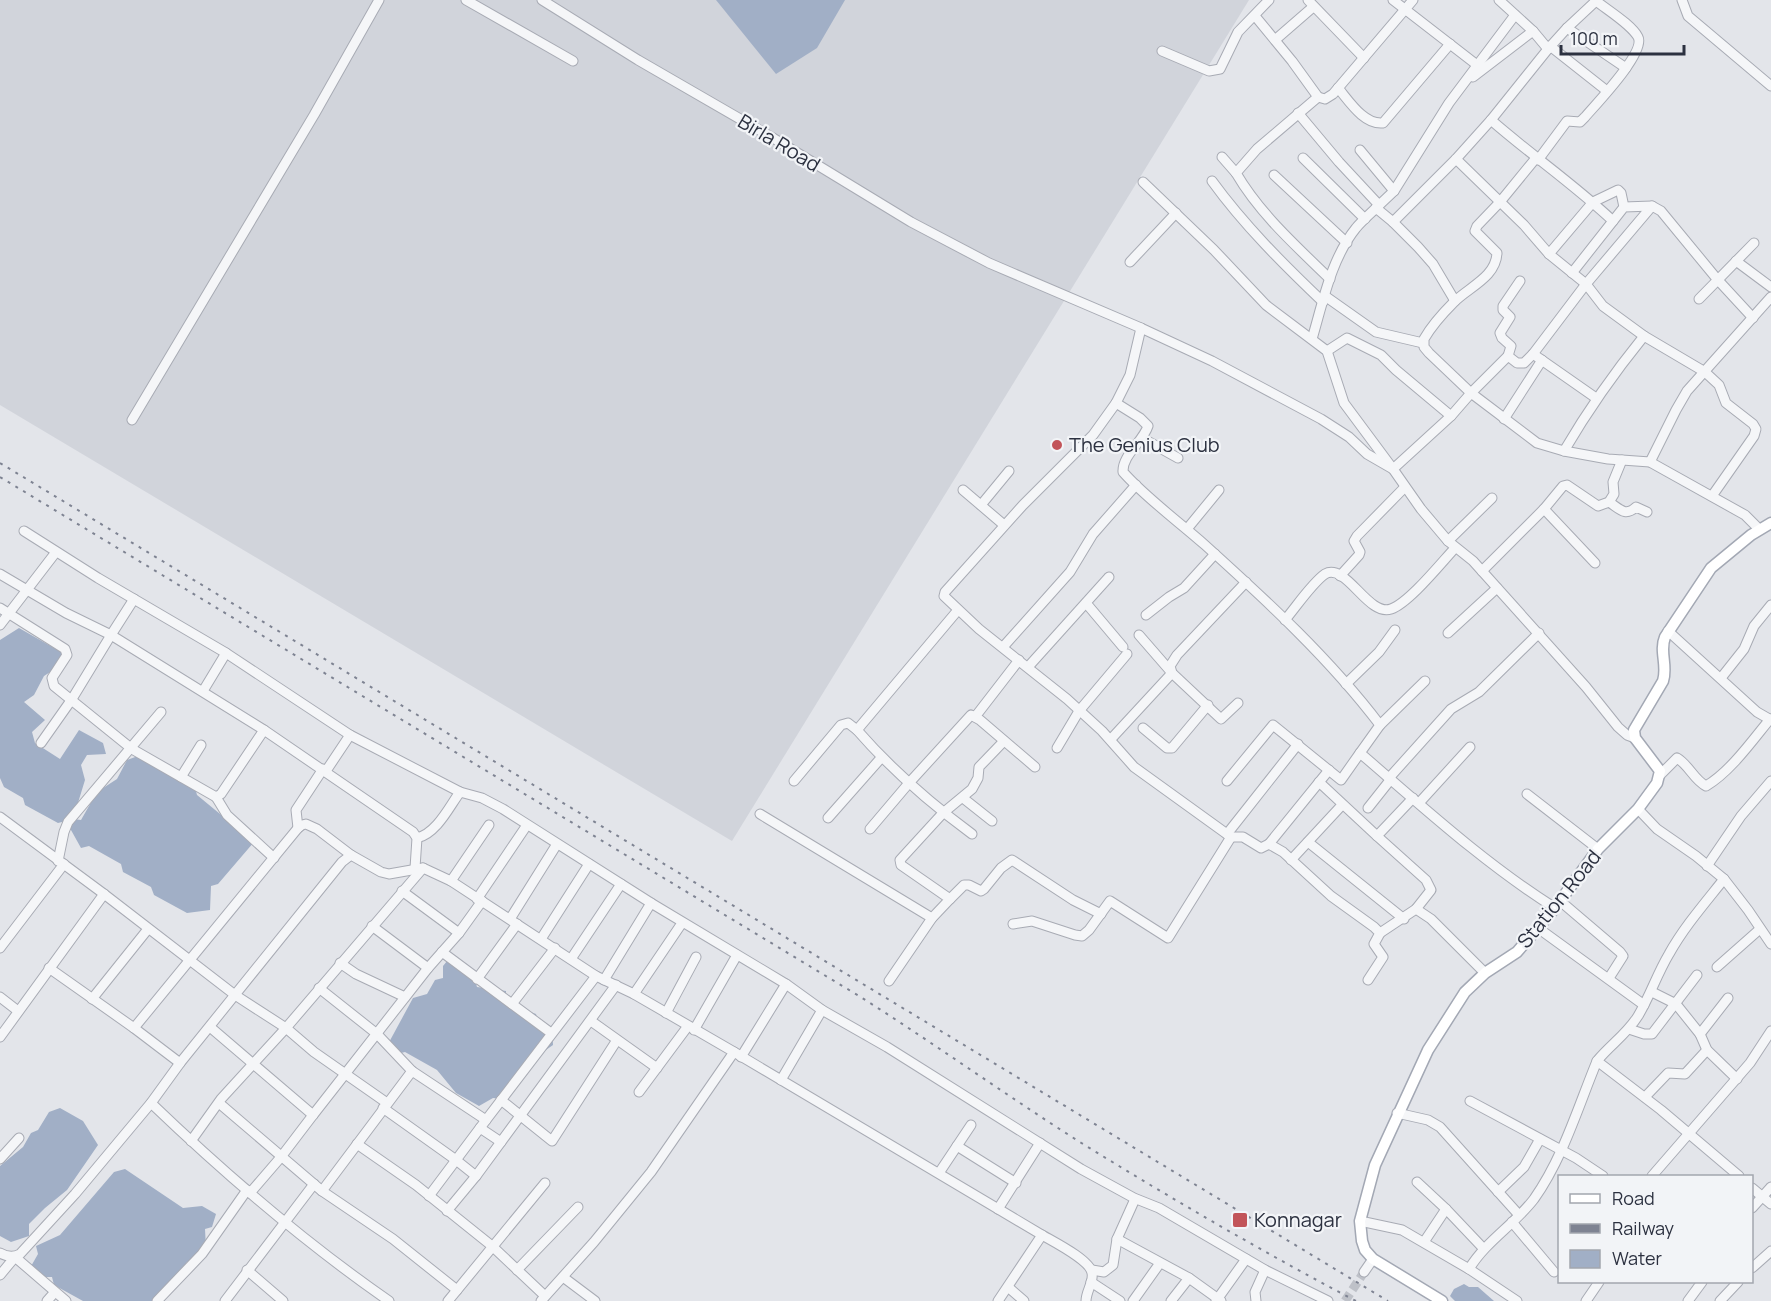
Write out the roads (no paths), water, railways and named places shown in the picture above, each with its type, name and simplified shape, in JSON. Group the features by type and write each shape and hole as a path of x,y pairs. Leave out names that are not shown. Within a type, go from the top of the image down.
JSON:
{"main road":[{"path":"1660,775 1658,767 1635,738 1634,730 1665,675 1663,642 1710,568 1759,529 1771,523"},
{"name":"Station Road","path":"1373,1259 1365,1250 1360,1221 1375,1165 1428,1050 1465,992 1485,973 1517,952 1598,849 1638,809 1660,775"},
{"path":"1373,1259 1442,1301"}],"street":[{"path":"132,420 314,115 379,0"},
{"path":"466,0 573,61"},
{"name":"Birla Road","path":"542,0 638,60 773,138 911,222 989,263 1212,361 1321,419 1349,437 1367,454 1393,470"},
{"path":"1162,51 1209,71 1220,69 1238,32 1269,0"},
{"path":"1393,0 1478,65"},
{"path":"1255,16 1318,97 1325,99 1338,88 1413,0"},
{"path":"1499,0 1512,7 1549,47 1607,90"},
{"path":"1392,222 1456,159 1491,120 1549,47 1596,0 1637,35 1639,46 1626,68 1582,121 1567,121 1537,159 1477,226 1475,231 1497,253 1497,259 1479,284 1455,301 1429,330 1423,343"},
{"path":"1682,0 1688,16 1771,87"},
{"path":"1275,40 1310,3 1364,58"},
{"path":"1312,339 1330,279 1355,229 1394,191 1449,103 1478,65 1512,7"},
{"path":"1567,28 1626,68"},
{"path":"1466,82 1533,32"},
{"path":"1338,88 1364,117 1379,124 1383,123 1450,44"},
{"path":"1236,173 1257,149 1318,97"},
{"path":"1298,113 1378,207 1433,264 1455,301"},
{"path":"1491,120 1593,202 1612,221"},
{"path":"1360,150 1394,191"},
{"path":"1222,158 1236,173 1248,194 1330,279"},
{"path":"1303,158 1365,219"},
{"path":"1456,159 1549,254 1586,284 1604,306 1644,336 1705,372 1719,385 1726,403 1753,424 1756,429 1754,436 1712,496"},
{"path":"1274,175 1347,243"},
{"path":"1212,181 1246,225 1278,259 1324,299 1376,332 1423,343 1429,353 1471,393 1537,443 1564,451 1650,462 1745,515 1759,529"},
{"path":"1143,182 1214,250 1266,305 1327,351 1344,403 1405,487 1451,545 1473,561 1539,633 1617,727 1635,738"},
{"path":"1549,254 1593,202 1618,190 1621,193 1624,207"},
{"path":"1572,273 1624,207 1652,206 1668,218 1717,279 1753,318"},
{"path":"1508,356 1517,363 1524,363 1533,354 1586,284 1652,206"},
{"path":"1130,262 1176,213"},
{"path":"1699,299 1754,243"},
{"path":"1736,261 1771,287"},
{"path":"1393,470 1451,416 1508,356 1512,346 1502,338 1500,333 1510,317 1503,310 1503,306 1520,281"},
{"path":"1650,462 1687,391 1771,297"},
{"path":"1141,328 1133,369 1116,403 1082,448 1004,525 944,594 945,598 1111,739 1134,767 1229,835 1244,837 1261,848 1269,844 1329,770"},
{"path":"1564,451 1612,375 1644,336"},
{"path":"1327,351 1347,338 1381,355 1451,416"},
{"path":"1533,354 1596,398"},
{"path":"1504,419 1542,360"},
{"path":"1116,403 1147,424 1146,433 1122,469 1128,478 1246,582 1285,620 1346,684 1380,725"},
{"path":"1142,438 1178,458"},
{"path":"1482,571 1544,509 1563,486 1567,485 1598,506 1609,502 1614,494 1613,482 1622,460"},
{"path":"981,505 1009,471"},
{"path":"1003,647 1070,572 1093,534 1136,485"},
{"path":"1340,576 1359,555 1360,552 1354,541 1357,536 1405,487"},
{"path":"963,490 1004,525"},
{"path":"1187,529 1219,490"},
{"path":"1285,620 1327,573 1334,572 1375,606 1383,610 1390,609 1411,594 1492,498"},
{"path":"1609,502 1626,512 1631,512 1636,507 1647,512"},
{"path":"1544,509 1595,563"},
{"path":"24,531 226,653 350,735 460,792 482,798 503,809 682,923 786,984 822,1010 887,1047 1081,1169 1135,1199 1159,1208 1265,1270 1328,1301"},
{"path":"0,625 56,552"},
{"path":"1146,615 1184,588 1215,554"},
{"path":"0,574 111,635 203,691 400,822 417,838 419,868 402,891 219,1103 191,1141"},
{"path":"1028,667 1109,577"},
{"path":"1172,673 1170,666 1177,655 1246,582"},
{"path":"1448,633 1497,588"},
{"path":"41,743 72,699 134,599"},
{"path":"1057,748 1079,711 1125,651 1086,603"},
{"path":"1721,678 1744,649 1754,626 1771,605"},
{"path":"0,608 65,649 67,655 52,678 52,682 132,749 216,797 226,814 274,858"},
{"path":"857,730 958,610"},
{"path":"1346,684 1379,652 1395,630"},
{"path":"1660,775 1677,758 1684,762 1700,783 1706,786 1743,752 1770,720 1758,712 1668,631"},
{"path":"1368,808 1451,709 1479,692 1539,633"},
{"path":"1139,635 1172,673 1221,719 1238,703"},
{"path":"203,691 226,653"},
{"path":"975,717 1019,660"},
{"path":"1111,739 1172,673"},
{"path":"1227,781 1273,725 1341,780 1380,725 1425,681"},
{"path":"1143,728 1167,748 1172,748 1208,705"},
{"path":"0,948 61,862 64,832 68,822 161,712"},
{"path":"870,829 969,716 975,717 1035,767"},
{"path":"794,781 841,725 848,723 881,758 943,813 972,834"},
{"path":"216,797 223,791 264,730"},
{"path":"298,828 296,810 350,735"},
{"path":"950,900 900,863 900,860 943,813 963,798 977,783 980,767 1004,741"},
{"path":"1013,924 1032,921 1082,936 1110,901 1168,938 1229,835 1298,744"},
{"path":"181,777 201,745"},
{"path":"1377,836 1470,747"},
{"path":"1360,753 1485,860 1518,885 1557,904 1620,952 1623,956 1621,962 1609,978"},
{"path":"828,818 881,758"},
{"path":"1707,866 1741,816 1771,781"},
{"path":"1319,782 1431,887 1428,896 1416,909 1380,933 1374,944 1383,957 1368,980"},
{"path":"417,838 426,836 433,829 460,792"},
{"path":"1527,794 1598,849"},
{"path":"963,798 992,821"},
{"path":"1292,860 1342,805"},
{"path":"1638,809 1657,829 1725,879 1767,936 1717,967"},
{"path":"760,814 932,918"},
{"path":"1,819 104,894 235,995 286,1028 476,1176"},
{"path":"134,1028 298,828 302,825 311,826 375,869 388,874 419,868 451,881 600,978 634,994 939,1173 1084,1260 1092,1270 1104,1272 1110,1268 1114,1260 1117,1239 1135,1199"},
{"path":"451,881 489,825"},
{"path":"157,1301 202,1254 249,1191 281,1157 428,968 459,933 527,825"},
{"path":"1308,842 1404,918"},
{"path":"477,979 513,922 557,843"},
{"path":"1269,844 1283,852 1324,890 1380,933"},
{"path":"0,1275 75,1194 151,1103 180,1063 342,862 351,855"},
{"path":"889,981 932,918 964,885 981,891 1012,860 1073,900 1101,914"},
{"path":"541,939 589,864"},
{"path":"1468,1269 1483,1248 1516,1218 1540,1189 1561,1150 1598,1061 1629,1029 1652,992 1668,954 1685,928 1725,879"},
{"path":"572,959 621,884"},
{"path":"402,891 459,933"},
{"path":"0,1038 104,894"},
{"path":"429,1196 551,1033 600,978 651,903"},
{"path":"1416,909 1431,919 1485,973"},
{"path":"634,994 682,923"},
{"path":"372,926 428,968"},
{"path":"1538,928 1644,1005"},
{"path":"92,999 148,929"},
{"path":"512,1004 555,948"},
{"path":"442,952 551,1033"},
{"path":"639,1092 691,1028 737,955"},
{"path":"666,1013 696,957"},
{"path":"340,963 356,974 405,997"},
{"path":"49,968 180,1063"},
{"path":"1629,1029 1652,1034 1697,975"},
{"path":"357,1144 429,1196 492,1246 543,1299 594,1242 651,1172 738,1054 786,984"},
{"path":"447,1211 476,1176 616,986"},
{"path":"319,988 377,1034 411,1071 483,1124 501,1142"},
{"path":"1652,992 1676,1004 1700,1034 1707,1050 1737,1079"},
{"path":"0,997 18,1011"},
{"path":"1700,1034 1728,998"},
{"path":"781,1080 822,1010"},
{"path":"591,1022 657,1068"},
{"path":"210,1027 313,1115"},
{"path":"1653,1175 1737,1079 1771,1031"},
{"path":"501,1100 552,1141 617,1040"},
{"path":"1645,1097 1668,1073 1685,1074 1707,1050"},
{"path":"1598,1061 1738,1175"},
{"path":"225,1301 285,1221 357,1144 411,1071"},
{"path":"1470,1101 1561,1150 1601,1175"},
{"path":"151,1103 249,1191 382,1299"},
{"path":"219,1103 318,1187 393,1239 457,1290"},
{"path":"1397,1113 1434,1123 1498,1192 1554,1272"},
{"path":"939,1173 971,1125"},
{"path":"0,1159 19,1138"},
{"path":"1498,1192 1524,1167 1540,1139"},
{"path":"998,1209 1040,1143"},
{"path":"957,1146 1016,1183"},
{"path":"1417,1182 1483,1248"},
{"path":"448,1301 545,1183"},
{"path":"1753,1207 1771,1187"},
{"path":"1753,1189 1771,1204"},
{"path":"517,1270 578,1207"},
{"path":"1424,1242 1446,1209"},
{"path":"1360,1221 1395,1227 1424,1242 1517,1301"},
{"path":"998,1301 1042,1235"},
{"path":"1117,1239 1189,1278 1218,1300 1246,1259"},
{"path":"1753,1267 1771,1251"},
{"path":"0,1252 15,1257 66,1301"},
{"path":"1365,1272 1373,1259"},
{"path":"1133,1301 1160,1263"},
{"path":"247,1270 284,1301"},
{"path":"1084,1299 1091,1282 1092,1270"},
{"path":"1256,1301 1255,1292 1265,1270"},
{"path":"562,1276 595,1301"},
{"path":"1171,1301 1189,1278"},
{"path":"1091,1282 1120,1301"},
{"path":"1586,1301 1598,1283"},
{"path":"1688,1301 1701,1283"},
{"path":"1720,1301 1731,1284"},
{"path":"1008,1287 1024,1301"},
{"path":"47,1301 55,1292"}],"water":[{"path":"716,0 845,0 817,48 776,74"},
{"path":"19,628 61,652 64,663 44,676 34,695 24,702 45,720 32,732 35,743 60,759 79,730 103,743 106,754 87,755 81,765 85,780 73,819 81,820 97,792 117,779 127,760 138,756 193,780 197,795 254,842 218,884 211,886 210,910 187,913 154,895 151,887 123,872 121,864 89,846 81,848 66,821 58,823 25,805 23,798 4,787 0,778 0,640"},
{"path":"452,955 461,972 473,973 477,987 506,991 506,1003 536,1014 538,1021 552,1029 553,1045 533,1059 526,1061 505,1099 493,1098 479,1106 456,1093 437,1070 405,1052 397,1054 387,1046 413,998 427,994 435,980 443,978 443,966"},
{"path":"60,1108 83,1121 98,1145 67,1190 29,1224 29,1236 11,1242 0,1236 0,1166 23,1147 31,1133 38,1130 49,1112"},
{"path":"125,1169 183,1208 202,1206 216,1214 212,1227 205,1229 206,1248 198,1259 187,1262 176,1281 154,1301 83,1301 54,1285 52,1277 40,1277 30,1268 38,1254 36,1246 60,1235 114,1172"},
{"path":"1464,1284 1469,1287 1478,1287 1494,1301 1455,1301 1450,1296 1454,1289"}],"tunnel":[{"path":"1345,1301 1364,1272"}],"railway":[{"path":"0,463 1388,1301"},
{"path":"0,477 859,996 1116,1165 1356,1301"}],"place":[{"name":"The Genius Club","path":"1057,445"},
{"name":"Konnagar","path":"1240,1220"}]}
